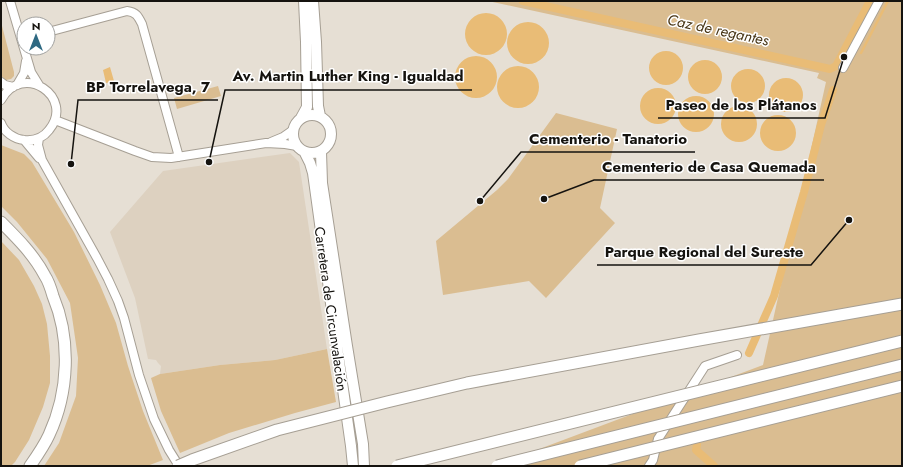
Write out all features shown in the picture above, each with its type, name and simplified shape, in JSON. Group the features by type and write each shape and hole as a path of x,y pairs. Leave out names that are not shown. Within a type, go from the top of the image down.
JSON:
{"highway":[{"path":"1,222 26,247 46,276 56,302 65,348 65,374 58,412 50,434 39,454 30,466"},
{"path":"178,466 277,430 467,383 902,304"},
{"path":"397,466 902,340"},
{"path":"497,466 902,365"},
{"path":"580,466 902,386"}],"main road":[{"path":"301,118 310,115 320,116 330,125 332,133 331,142 321,152 313,154 305,153 296,146 293,139 293,130 307,107 304,1"},
{"path":"313,1 318,106 320,116"},
{"name":"Carretera de Circunvalación","path":"321,152 322,183 363,444 364,466"},
{"name":"Carretera de Circunvalación","path":"305,153 313,173 353,466"}],"street":[{"path":"10,1 16,19"},
{"path":"843,68 879,1"},
{"path":"56,30 126,11 133,12 138,16 142,24 179,157"},
{"path":"1,123 7,132 16,138 24,140 39,138 46,134 53,126 56,109 53,100 47,91 39,85 31,72 27,58"},
{"path":"1,100 15,86 24,73 27,58"},
{"path":"1,82 5,85 15,86 27,83 39,85"},
{"path":"55,120 152,157 171,158 266,143 283,137 293,130"},
{"path":"39,138 38,145 42,160"},
{"path":"24,140 42,160 108,279 124,318 139,375 154,419 178,466"},
{"path":"266,143 296,146"},
{"path":"649,466 653,460 658,439 706,366 737,356"}],"shaded area":[{"path":"488,1 902,1 902,466 494,466 763,365 826,82 817,78 819,73"},
{"path":"486,13 501,19 507,34 501,49 486,55 471,49 465,34 471,19"},
{"path":"1,22 14,72 14,76 11,79 6,80 1,76"},
{"path":"528,22 543,28 549,43 543,58 528,64 513,58 507,43 513,28"},
{"path":"669,51 676,53 681,58 683,68 681,78 676,83 663,85 656,83 651,78 649,65 651,58 656,53"},
{"path":"476,56 491,62 497,77 491,92 476,98 461,92 455,77 461,62"},
{"path":"702,60 708,60 712,61 719,67 722,77 721,84 715,91 708,94 702,94 698,93 691,87 688,80 688,74 689,70 695,63"},
{"path":"518,66 533,72 539,87 533,102 518,108 503,102 497,87 503,72"},
{"path":"110,67 114,81 106,83 103,70"},
{"path":"745,69 751,69 755,70 762,76 765,86 764,93 758,100 751,103 745,103 741,102 734,96 731,89 731,83 732,79 738,72"},
{"path":"783,78 789,78 793,79 800,85 803,95 802,102 796,109 789,112 783,112 779,111 772,105 769,98 769,92 770,88 776,81"},
{"path":"218,86 221,96 177,109 174,98"},
{"path":"658,88 671,93 676,106 671,119 658,124 645,119 640,106 645,93"},
{"path":"696,96 709,101 714,114 709,127 696,132 683,127 678,114 683,101"},
{"path":"739,106 752,111 757,124 752,137 739,142 726,137 721,124 726,111"},
{"path":"556,113 617,129 600,208 615,223 546,298 529,281 443,295 436,241 508,179"},
{"path":"778,115 788,118 793,123 796,133 793,143 788,148 778,151 768,148 763,143 760,133 763,123 768,118"},
{"path":"1,145 24,154 32,162 74,232 100,285 116,323 143,411 163,460 147,466 44,466 59,443 76,396 78,358 70,303 47,259 17,222 1,206"},
{"path":"290,153 299,162 327,349 275,360 220,365 160,374 161,366 156,360 148,359 135,298 110,232 163,171"},
{"path":"1,241 19,260 34,286 42,304 47,324 50,356 50,383 43,407 29,440 11,466 1,466"},
{"path":"327,349 336,402 229,433 180,453 161,411 151,378 160,374 220,365 275,360"}],"waterway":[{"name":"Caz de regantes","path":"523,1 830,69 836,66 870,1"},
{"path":"861,53 888,1"},
{"path":"749,353 774,296 804,192 821,125 833,90"},
{"path":"697,445 696,450 714,466"}],"place":[{"name":"Paseo de los Plátanos","path":"844,57"},
{"name":"Av. Martin Luther King - Igualdad","path":"209,162"},
{"name":"BP Torrelavega, 7","path":"71,164"},
{"name":"Cementerio de Casa Quemada","path":"544,199"},
{"name":"Cementerio - Tanatorio","path":"480,201"},
{"name":"Parque Regional del Sureste","path":"849,220"}]}
